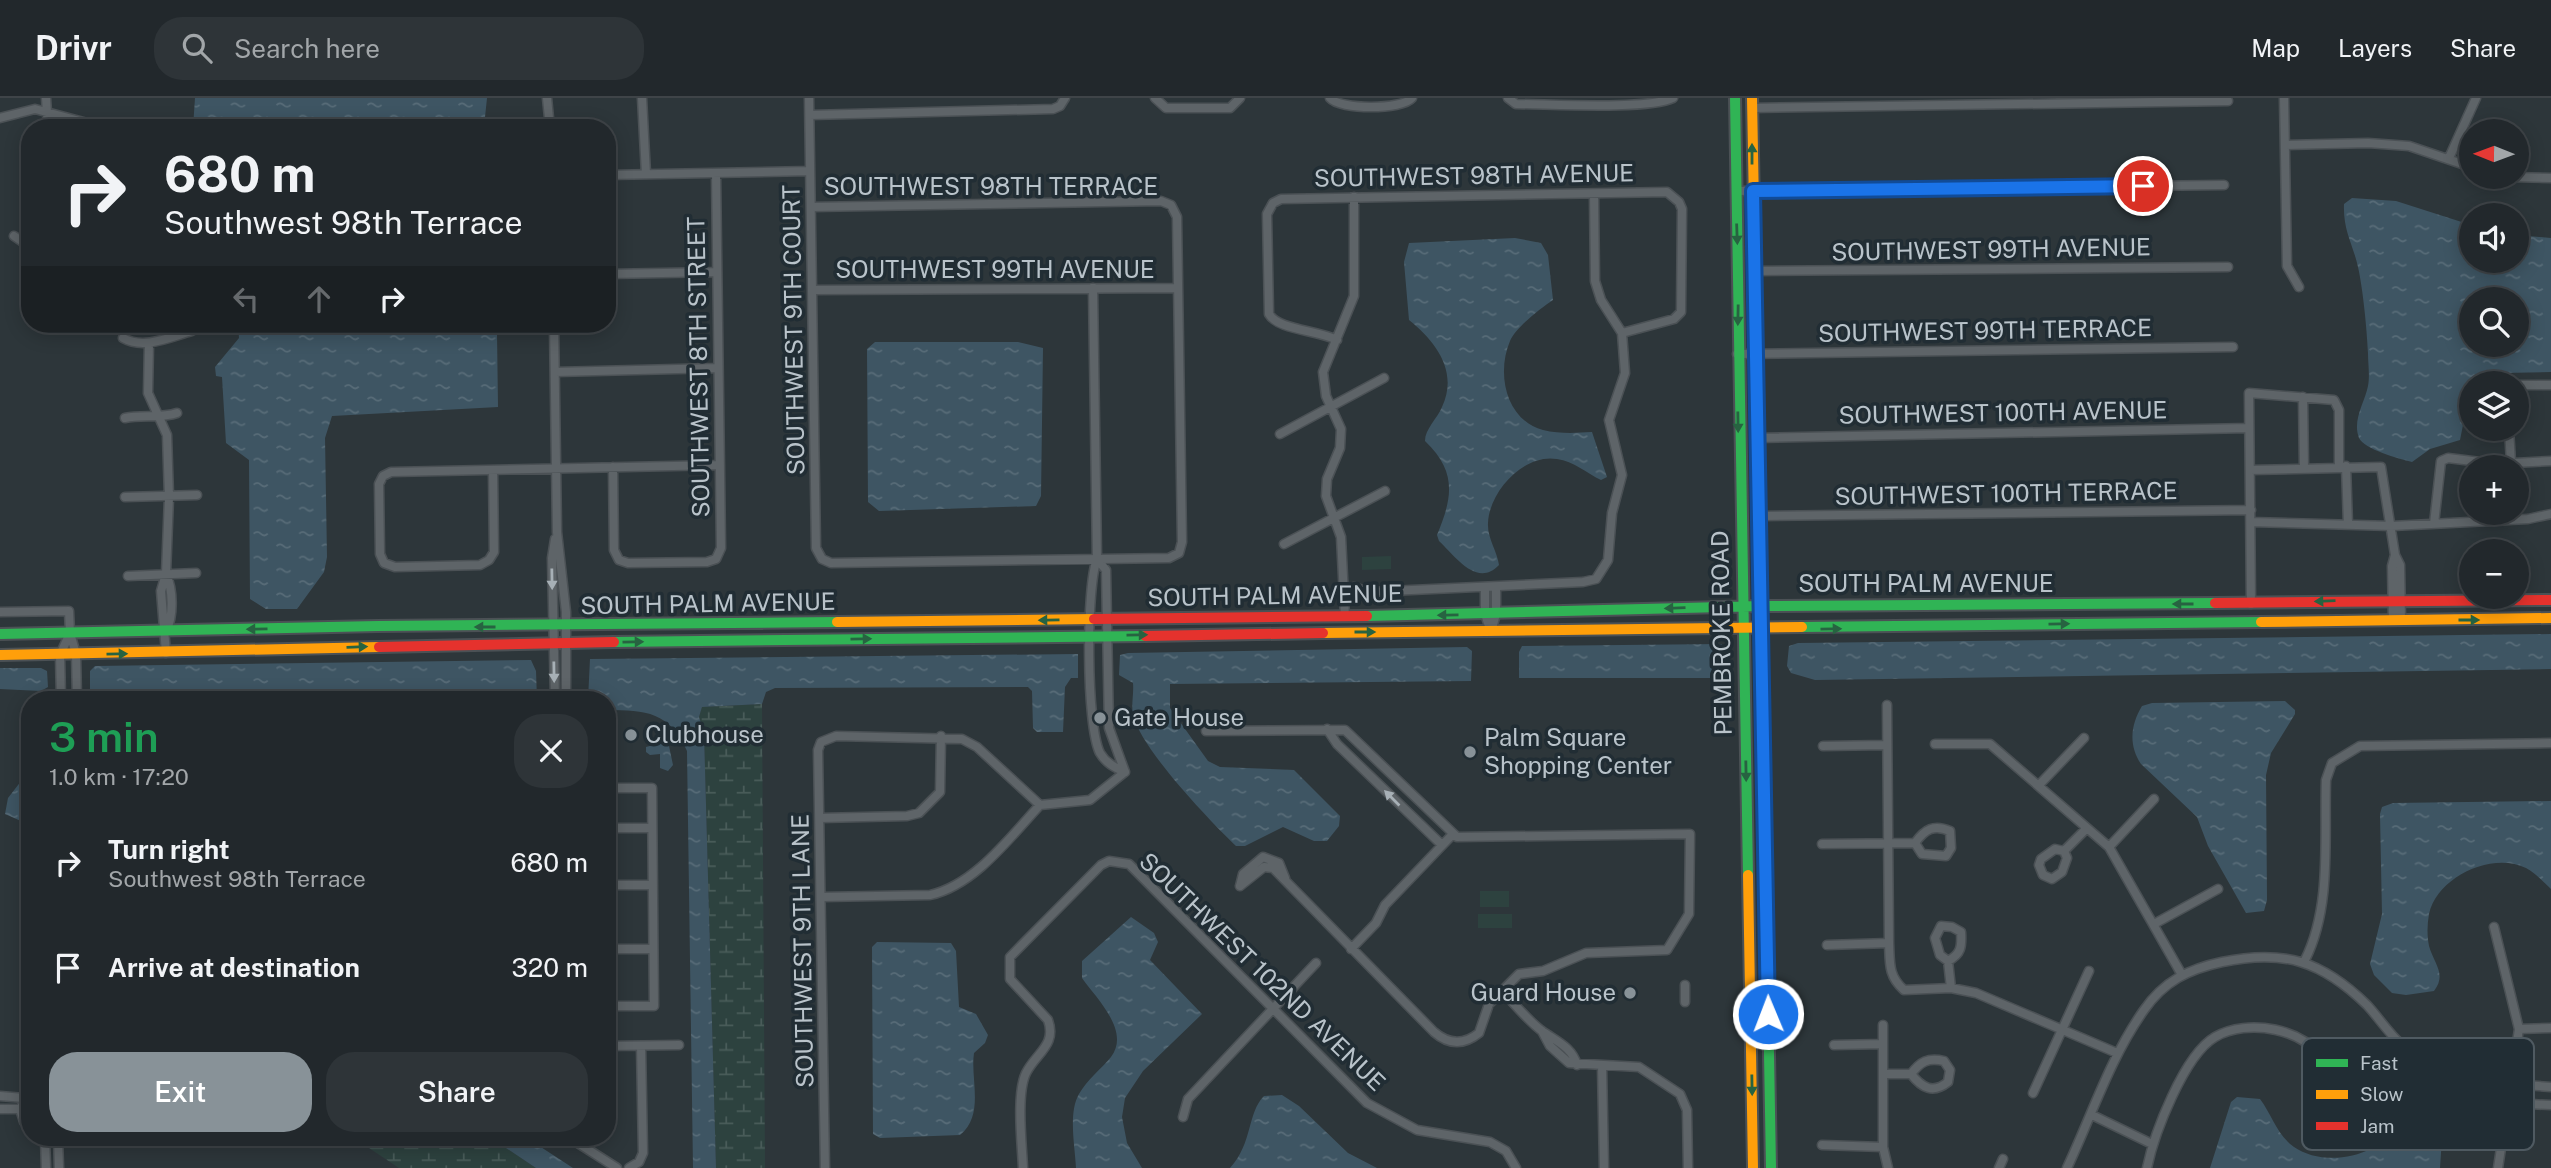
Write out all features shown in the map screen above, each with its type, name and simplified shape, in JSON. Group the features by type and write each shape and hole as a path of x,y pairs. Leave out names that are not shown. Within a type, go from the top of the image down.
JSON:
{"main road":[{"name":"PEMBROKE ROAD","path":"1735,98 1737,354 1754,1168"},
{"name":"PEMBROKE ROAD","path":"1752,103 1754,354 1761,516 1771,1168"},
{"name":"SOUTH PALM AVENUE","path":"0,634 1345,617 1743,606 2251,604 2397,599 2551,600"},
{"name":"SOUTH PALM AVENUE","path":"0,655 559,643 1763,630 2551,618"}],"street":[{"path":"46,98 47,119"},
{"path":"547,98 549,119"},
{"path":"642,98 646,174"},
{"name":"SOUTHWEST 9TH COURT","path":"809,98 816,548 822,559 831,563 1097,559"},
{"path":"1508,99 1517,104 1590,101 1662,103 1672,98"},
{"path":"2284,98 2287,266 2299,287"},
{"path":"2449,158 2476,98"},
{"path":"1330,99 1338,105 1401,106 1412,99"},
{"path":"1157,101 1166,108 1230,108 1239,100"},
{"path":"1752,103 2228,101"},
{"path":"810,115 1053,110 1063,102"},
{"path":"0,118 35,109 72,119"},
{"path":"2285,145 2368,143 2409,146 2459,162"},
{"name":"SOUTHWEST 98TH TERRACE","path":"616,175 810,171"},
{"name":"SOUTHWEST 8TH STREET","path":"612,467 614,550 619,560 628,563 667,563 707,562 716,559 721,548 716,174"},
{"path":"2529,177 2551,178"},
{"path":"1736,191 2224,185"},
{"name":"SOUTHWEST 98TH AVENUE","path":"1337,340 1314,330 1282,327 1272,320 1269,306 1267,214 1273,203 1285,198 1667,192 1682,208 1681,312 1674,319 1622,333"},
{"path":"1344,590 1354,587 1368,592 1583,582 1596,579 1604,569 1612,513 1622,475 1609,420 1625,378 1622,333 1597,292 1594,194"},
{"path":"1345,617 1341,537 1333,518 1326,487 1339,448 1341,429 1324,389 1323,372 1354,296 1354,197"},
{"name":"SOUTHWEST 98TH TERRACE","path":"811,207 1161,201 1171,205 1177,217 1178,288"},
{"path":"14,236 21,241"},
{"name":"SOUTHWEST 99TH AVENUE","path":"1755,271 2228,267"},
{"path":"616,274 718,272"},
{"path":"1093,288 1097,559 1092,572 1089,636 1093,732 1104,759 1125,772"},
{"path":"1097,559 1169,558 1179,553 1182,542 1178,288"},
{"name":"SOUTHWEST 99TH AVENUE","path":"813,290 1178,288"},
{"path":"123,338 132,343 149,343 177,333"},
{"path":"554,333 557,532 564,582 559,627"},
{"path":"149,343 148,393 167,435 169,497 166,574 161,591 166,653"},
{"name":"SOUTHWEST 99TH TERRACE","path":"1737,354 2233,347"},
{"path":"555,372 718,368"},
{"path":"1279,434 1384,378"},
{"path":"2529,384 2551,385"},
{"path":"2251,604 2249,393 2334,400 2339,410 2348,525"},
{"path":"2303,397 2304,468"},
{"path":"125,418 148,414 166,417 177,413"},
{"name":"SOUTHWEST 100TH AVENUE","path":"1757,438 2249,428"},
{"path":"2434,524 2441,461 2448,458 2459,460"},
{"path":"2529,462 2551,461"},
{"path":"2250,470 2375,464 2384,470 2395,555 2392,566 2397,621"},
{"path":"493,470 494,552 489,560 480,565 395,567 384,563 380,554 379,484 383,475 391,472 720,465"},
{"path":"1284,544 1385,491"},
{"path":"125,497 197,495"},
{"name":"SOUTHWEST 100TH TERRACE","path":"1761,516 2251,510"},
{"path":"2529,519 2551,514"},
{"path":"2251,522 2392,526 2459,523"},
{"path":"556,691 559,627 552,558 557,532"},
{"path":"1097,559 1106,570 1109,728 1125,772"},
{"path":"128,576 196,573"},
{"path":"1491,614 1496,587"},
{"path":"1485,588 1492,632"},
{"path":"0,612 69,611 69,633 76,654 77,691"},
{"path":"61,691 61,655 69,633"},
{"path":"559,643 565,691"},
{"path":"1887,705 1886,843 1891,976 1904,990 1951,988 1976,993 2117,1053"},
{"path":"1093,732 1109,728"},
{"path":"1327,729 1337,744 1441,845"},
{"path":"1206,731 1345,730 1457,837 1690,834 1689,914 1679,926 1667,950 1586,953 1543,971 1519,974 1487,1007 1479,1033 1463,1042 1448,1041 1434,1032 1268,866 1240,886 1243,874 1263,857 1279,863 1285,881"},
{"path":"820,818 907,817 928,805 940,792 941,736 962,738 977,747 1040,804"},
{"name":"SOUTHWEST 9TH LANE","path":"825,1168 818,750 821,742 828,737 941,736"},
{"path":"2039,785 2084,738"},
{"path":"2305,960 2318,936 2323,904 2326,780 2332,763 2360,746 2551,743"},
{"path":"1935,744 1990,744 2039,785 2085,830 2109,847 2182,975"},
{"path":"1823,746 1886,745"},
{"path":"822,897 930,895 948,891 966,880 1040,804 1090,800 1125,772"},
{"path":"616,788 652,788 654,1006 616,1006"},
{"path":"2109,847 2154,799"},
{"path":"1933,827 1950,831 1951,848 1946,856 1922,854 1915,843 1923,831 1933,827"},
{"path":"616,828 652,828"},
{"path":"2064,851 2085,830"},
{"path":"1351,949 1376,923 1385,905 1453,834"},
{"path":"1822,844 1915,843"},
{"name":"SOUTHWEST 102ND AVENUE","path":"1023,1168 1022,1097 1025,1075 1045,1050 1051,1038 1051,1029 1048,1020 1010,979 1010,957 1101,865 1109,861 1129,864 1367,1103 1386,1116 1424,1132 1490,1142 1506,1151 1516,1168"},
{"path":"616,885 653,885"},
{"path":"2154,924 2218,889"},
{"path":"2494,928 2519,1029 2518,1038"},
{"path":"1827,945 1889,943"},
{"path":"616,949 653,949"},
{"path":"2067,1168 2117,1053 2144,1009 2166,984 2196,967 2238,958 2305,960 2344,985 2394,1038"},
{"path":"1948,961 1951,988"},
{"path":"1183,1117 1188,1099 1316,963"},
{"path":"2034,1093 2089,971"},
{"path":"1685,985 1685,1002"},
{"path":"1502,991 1542,1031 1558,1055 1577,1065 1639,1067 1676,1090 1686,1104 1688,1168"},
{"path":"1751,992 1768,991"},
{"path":"1883,1025 1883,1147 1888,1168"},
{"path":"2147,1168 2152,1143 2191,1062 2215,1037 2248,1026 2285,1032 2302,1040"},
{"path":"2519,1029 2551,1028"},
{"path":"1834,1045 1883,1044"},
{"path":"616,1046 680,1045"},
{"path":"629,1168 639,1162 643,1153 641,1046"},
{"path":"1884,1074 1911,1074 1923,1087 1932,1089 1948,1082 1950,1070 1944,1061 1932,1059 1922,1062 1911,1074"},
{"path":"1602,1066 1604,1168"},
{"path":"0,1096 21,1095"},
{"path":"0,1108 20,1109 21,1112"},
{"path":"2092,1115 2152,1143"},
{"path":"45,1146 46,1168"},
{"path":"58,1146 58,1168"},
{"path":"583,1146 617,1168"},
{"path":"1822,1146 1883,1147"},
{"path":"2498,1168 2501,1150"}],"green space":[{"path":"1391,556 1391,569 1362,570 1362,557"},
{"path":"762,704 765,1168 716,1168 704,732 699,717 702,707"},
{"path":"1480,891 1509,891 1509,907 1480,907"},
{"path":"1478,914 1512,914 1512,928 1478,928"},
{"path":"366,1146 503,1146 536,1168 399,1168"}],"water":[{"path":"195,98 487,98 485,117 480,119 194,119"},
{"path":"2352,198 2396,201 2459,221 2459,273 2529,273 2529,236 2551,238 2551,372 2459,371 2459,440 2430,449 2412,462 2375,450 2362,442 2357,425 2369,382 2367,344 2360,276 2344,214 2344,204"},
{"path":"1515,238 1541,243 1548,255 1553,300 1523,324 1510,341 1504,367 1507,394 1520,417 1530,425 1555,432 1592,432 1607,477 1601,480 1557,459 1532,462 1521,468 1502,488 1490,511 1488,529 1499,565 1483,573 1467,568 1439,541 1437,535 1446,509 1449,486 1443,464 1425,441 1447,394 1448,381 1442,358 1435,347 1409,320 1404,262 1409,243"},
{"path":"239,333 497,334 498,407 332,416 325,438 327,557 324,572 297,609 266,609 250,599 249,460 226,443 222,377 216,376 215,367 239,338"},
{"path":"875,342 1018,342 1043,348 1041,496 1036,506 879,511 868,502 867,349"},
{"path":"2551,634 2551,669 1815,680 1791,673 1787,666 1789,646 1798,643"},
{"path":"1722,644 1723,674 1718,678 1519,678 1519,652 1522,646"},
{"path":"1467,647 1472,651 1471,681 1170,684 1170,708 1208,761 1220,767 1294,770 1340,816 1339,826 1327,841 1314,841 1283,827 1245,846 1236,846 1178,784 1149,746 1133,715 1133,683 1119,675 1120,655 1128,653"},
{"path":"1078,654 1078,678 1071,678 1065,687 1063,732 1037,732 1033,728 1032,691 1028,687 775,688 766,692 762,704 702,707 699,717 704,732 716,1168 693,1168 687,751 673,728 664,721 645,713 616,710 616,691 588,691 590,659"},
{"path":"531,660 536,671 537,691 90,691 90,671 95,666"},
{"path":"0,668 41,668 47,671 48,687 41,691 0,689"},
{"path":"2285,701 2295,710 2295,714 2271,753 2266,775 2267,900 2264,911 2246,913 2208,846 2197,817 2141,764 2134,749 2133,727 2142,706 2152,703"},
{"path":"661,743 669,746 673,765 668,771 660,768 660,754 650,755 646,752 646,747"},
{"path":"21,781 21,821 5,814 8,798"},
{"path":"2551,801 2551,889 2526,868 2512,864 2482,865 2454,879 2434,901 2428,918 2428,942 2438,969 2438,985 2434,991 2406,995 2392,993 2374,975 2370,964 2382,914 2382,807 2393,803"},
{"path":"1131,917 1154,933 1158,942 1150,960 1202,1014 1143,1071 1125,1098 1122,1117 1127,1143 1142,1168 1076,1168 1073,1130 1076,1102 1086,1084 1111,1057 1117,1037 1109,1015 1082,978 1082,961"},
{"path":"877,942 951,943 956,951 959,1007 976,1014 988,1035 985,1043 974,1053 974,1107 968,1127 960,1135 880,1138 873,1134 872,947"},
{"path":"1282,1095 1299,1106 1348,1153 1377,1168 1230,1168 1243,1149 1259,1103 1264,1096"},
{"path":"2237,1097 2260,1099 2288,1142 2306,1153 2336,1158 2366,1151 2441,1150 2440,1168 2210,1168 2231,1102"},
{"path":"503,1146 539,1146 573,1168 536,1168"}],"traffic: fast":[{"path":"1735,98 1748,875"},
{"path":"1758,424 1771,1168"},
{"path":"1367,616 1762,606 2215,603"},
{"path":"0,634 378,626 837,622"},
{"path":"1802,627 2261,622"},
{"path":"614,642 1145,636"}],"traffic: slow":[{"path":"1752,98 1758,424"},
{"path":"2261,622 2551,618"},
{"path":"837,622 1094,619"},
{"path":"1323,633 1802,627"},
{"path":"0,655 379,647"},
{"path":"1748,875 1753,1168"}],"traffic: jam":[{"path":"2215,603 2551,600"},
{"path":"1094,619 1367,616"},
{"path":"1145,636 1323,633"},
{"path":"379,647 614,642"}],"place":[{"name":"Gate House","path":"1100,718"},
{"name":"Clubhouse","path":"631,735"},
{"name":"Palm Square Shopping Center","path":"1470,752"},
{"name":"Guard House","path":"1630,993"}],"route":[{"path":"1768,1014 1753,191 2143,186"}]}
